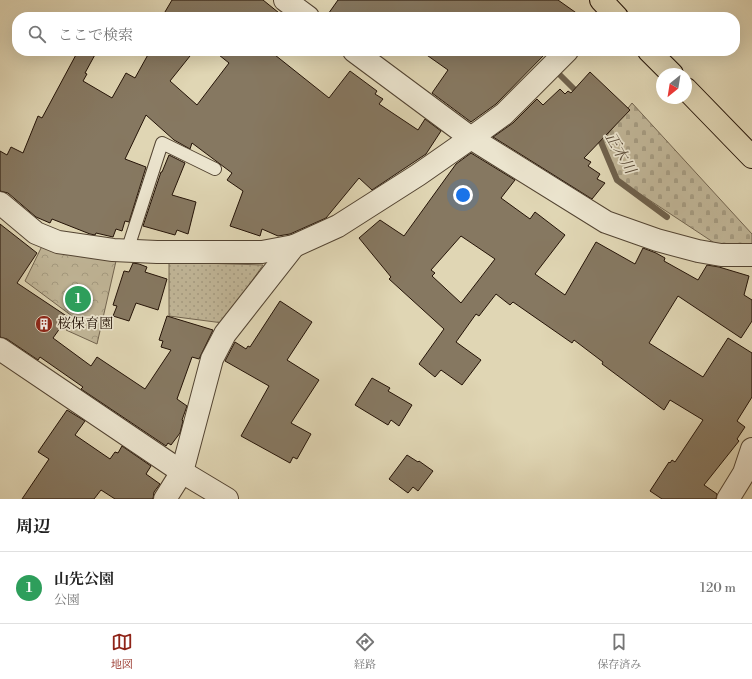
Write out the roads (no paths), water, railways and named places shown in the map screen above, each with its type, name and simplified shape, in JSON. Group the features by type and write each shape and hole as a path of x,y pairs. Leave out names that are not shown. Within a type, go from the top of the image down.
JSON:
{"main road":[{"path":"601,0 612,12"},
{"path":"655,56 666,68"},
{"path":"692,95 752,157"}],"street":[{"path":"285,0 301,12"},
{"path":"361,56 471,138 606,222 658,240 698,251 721,255 752,255"},
{"path":"0,203 36,232 58,242 127,251 158,252 262,252 294,246 338,226 418,175 471,138 504,114 562,56"},
{"path":"165,499 182,472 212,360 225,334 294,246"},
{"path":"0,349 182,472 227,499"},
{"path":"728,499 744,473 752,449"}],"lane":[{"path":"127,251 162,142 216,169"}],"waterway":[{"name":"正木川","path":"560,75 580,95"},
{"name":"正木川","path":"595,135 601,142 617,180 667,217"}],"place":[{"name":"山先公園","path":"78,299"},
{"name":"桜保育園","path":"44,324"}]}
